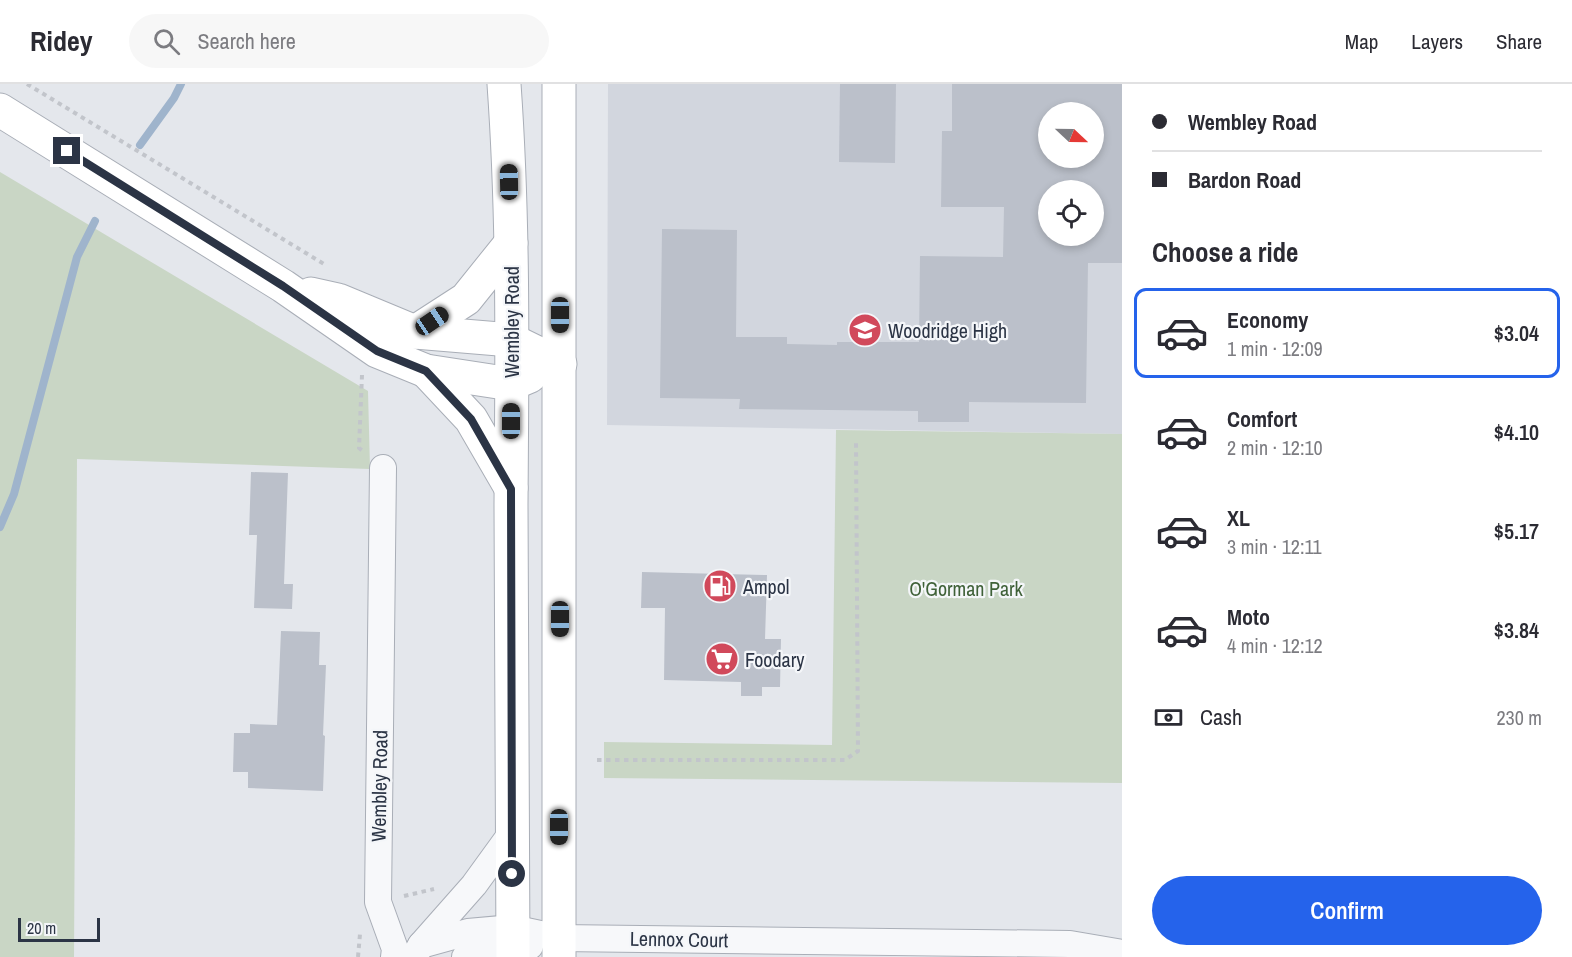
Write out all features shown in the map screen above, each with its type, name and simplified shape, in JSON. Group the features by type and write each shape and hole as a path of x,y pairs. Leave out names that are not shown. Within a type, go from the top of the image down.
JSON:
{"main road":[{"name":"Wembley Road","path":"504,84 508,142 512,340 512,945"},
{"path":"559,84 559,947"},
{"path":"0,110 283,286 377,351 426,371 511,384 560,364"},
{"path":"415,332 466,299 511,243"},
{"path":"283,286 338,300 415,332 512,340 560,364"},
{"path":"426,371 471,419 511,489"}],"street":[{"name":"Wembley Road","path":"383,468 378,902 395,949 394,957"},
{"path":"417,951 461,901 511,834"},
{"path":"417,951 468,932 512,945"},
{"name":"Lennox Court","path":"512,945 559,947 1070,944 1122,953"},
{"path":"465,957 512,945"}],"path":[{"path":"27,84 331,268"},
{"path":"377,351 362,364 359,448 383,468"},
{"path":"597,760 845,760 858,751 856,443"}],"shaded area":[{"name":"Woodridge High","path":"608,84 1122,84 1122,434 607,425"}],"green space":[{"path":"0,172 368,391 370,469 77,459 74,957 0,957"},
{"name":"O'Gorman Park","path":"836,430 1122,434 1122,783 604,778 604,742 832,745"}],"building":[{"path":"840,84 896,84 895,163 839,162"},
{"path":"952,84 1122,84 1122,263 1088,263 1086,403 969,402 969,422 918,422 918,411 739,409 740,399 660,398 662,229 737,230 736,337 787,337 787,344 919,342 920,256 1003,257 1004,207 941,207 942,131 952,131"},
{"path":"251,472 288,473 284,584 293,584 292,609 254,608 257,535 249,535"},
{"path":"642,572 767,575 765,639 781,639 780,687 762,687 762,696 741,696 741,682 664,680 665,608 641,608"},
{"path":"281,631 320,632 319,665 326,665 323,791 248,788 248,772 233,772 234,733 250,733 250,724 277,725"}],"waterway":[{"path":"140,145 174,98 181,84"},
{"path":"0,527 14,494 77,257 95,221"}],"place":[{"name":"Woodridge High","path":"865,330"},
{"name":"Ampol","path":"720,586"},
{"name":"Foodary","path":"722,659"}],"route":[{"path":"67,151 283,286 377,351 426,371 471,419 511,489 512,874"}]}
